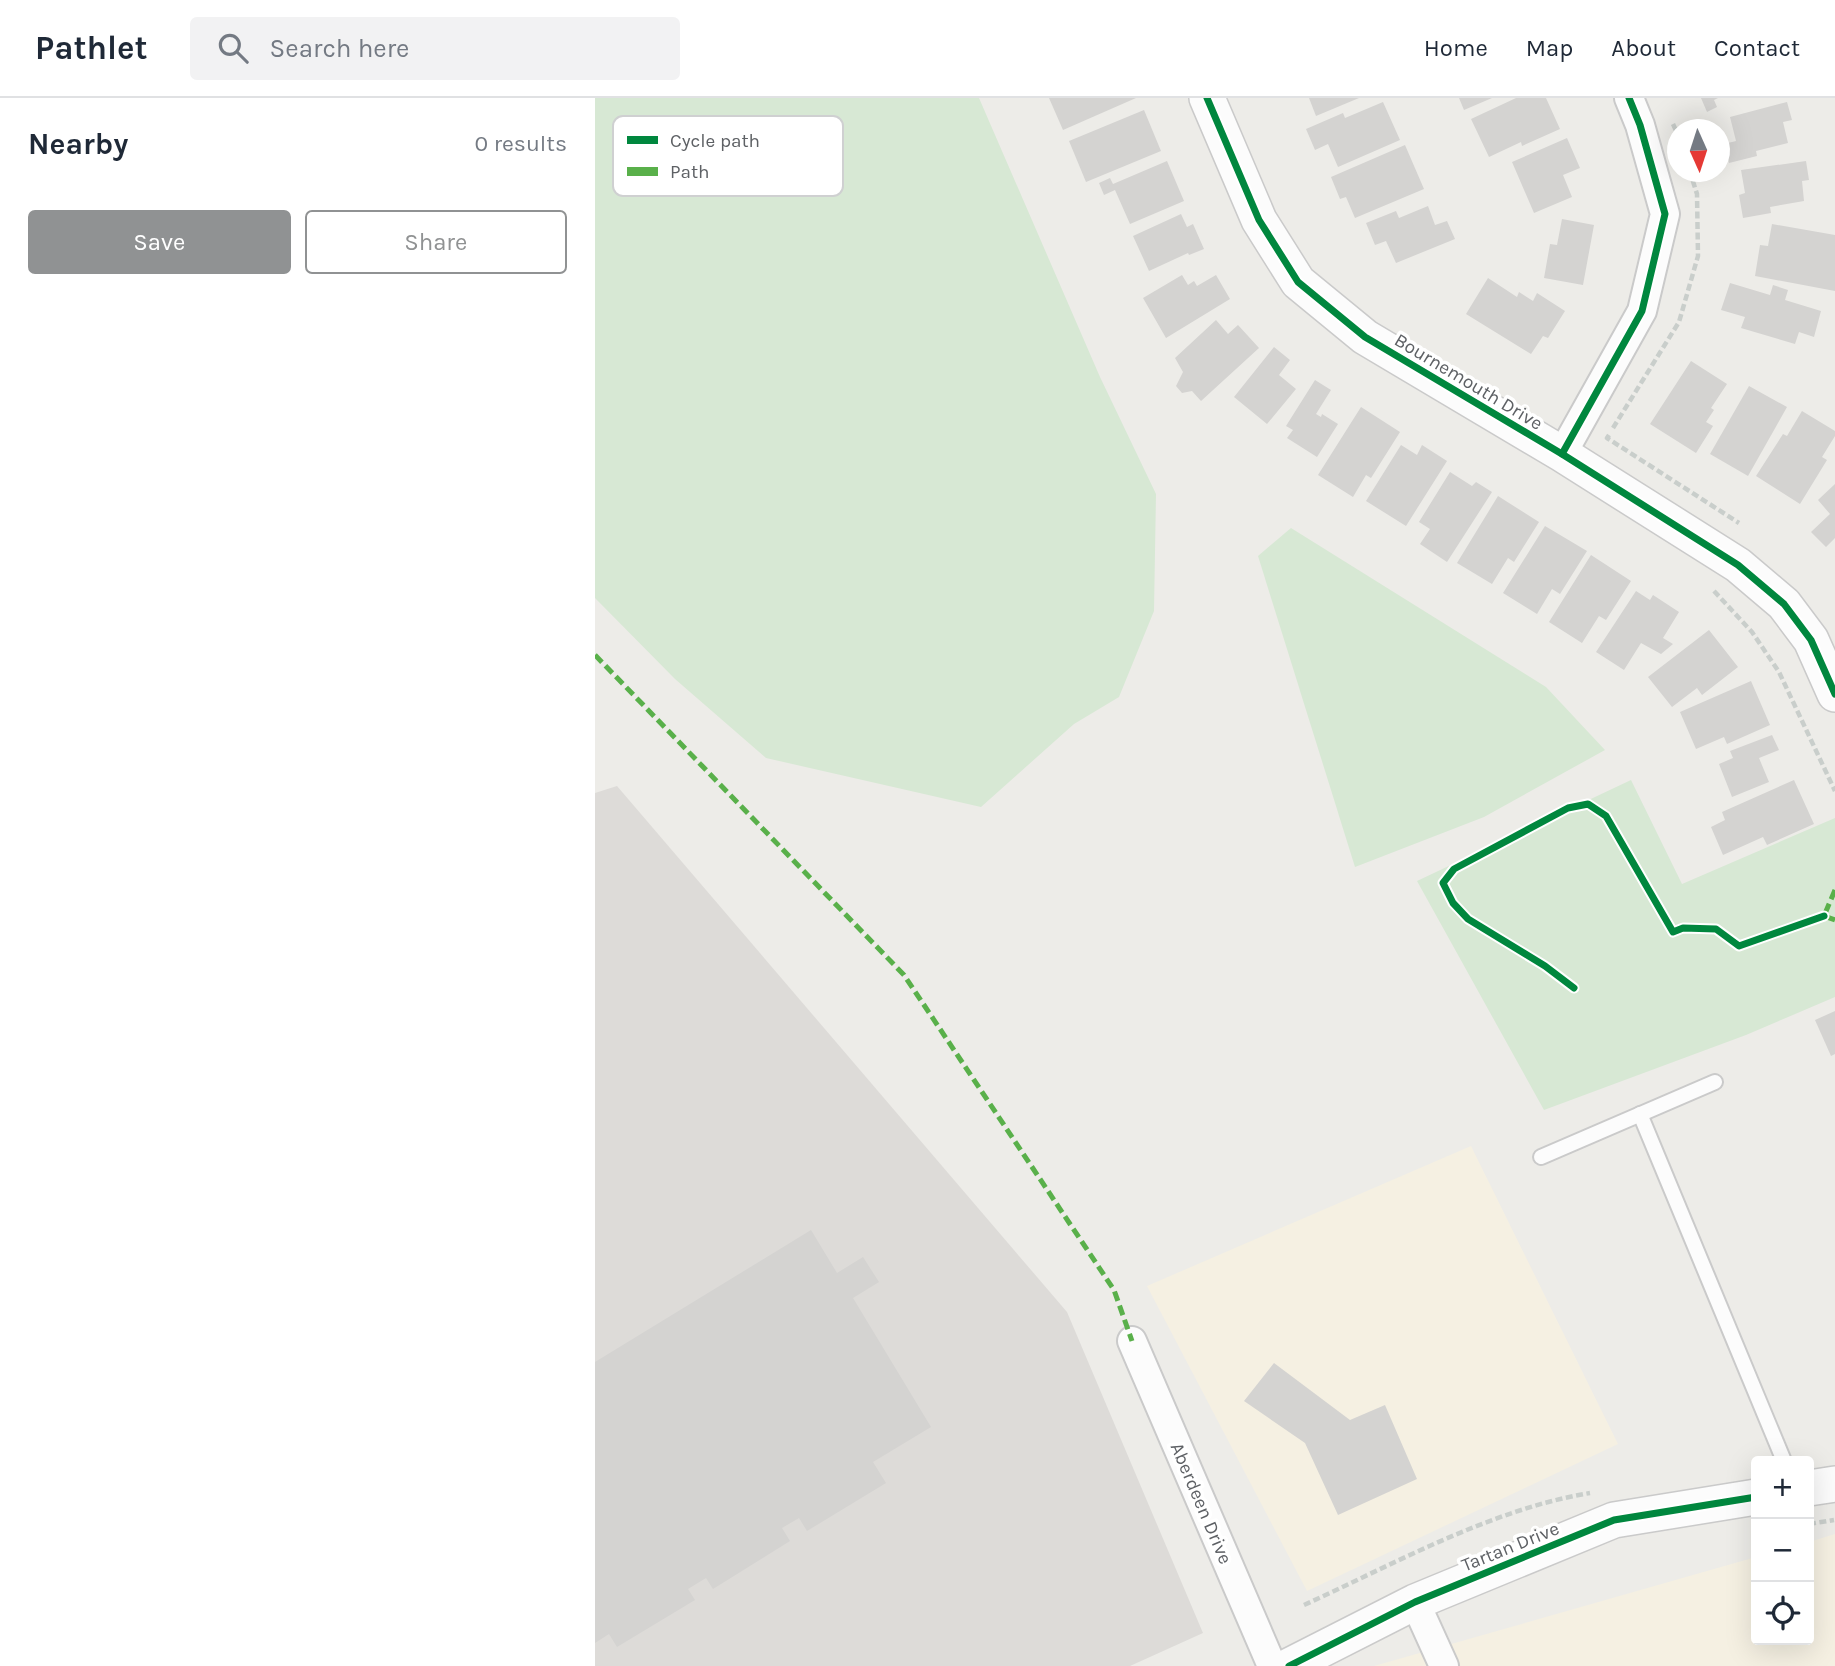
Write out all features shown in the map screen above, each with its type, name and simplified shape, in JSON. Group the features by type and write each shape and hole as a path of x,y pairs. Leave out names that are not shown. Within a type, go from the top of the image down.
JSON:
{"street":[{"name":"Bournemouth Drive","path":"1207,98 1259,220 1298,282 1365,337 1562,454 1738,565 1784,604 1811,640 1835,694"},
{"path":"1562,454 1642,311 1665,214 1640,125 1629,98"},
{"name":"Aberdeen Drive","path":"1132,1341 1272,1666"},
{"path":"1814,1487 1835,1484"},
{"name":"Tartan Drive","path":"1289,1666 1415,1602 1614,1520 1751,1498"},
{"path":"1415,1602 1444,1666"}],"lane":[{"path":"1541,1157 1715,1082"},
{"path":"1640,1114 1782,1456"}],"path":[{"path":"1693,182 1697,194 1698,256 1679,323 1607,438 1740,524"},
{"path":"1814,1523 1835,1520"}],"shaded area":[{"path":"617,786 1067,1312 1203,1633 1130,1666 595,1666 595,793"},
{"path":"1471,1146 1618,1444 1307,1591 1147,1286"},
{"path":"1835,1534 1835,1666 1374,1666 1751,1558 1751,1645 1814,1645 1814,1540"}],"green space":[{"path":"595,98 979,98 1100,377 1156,494 1154,611 1119,697 1074,724 981,807 766,758 675,679 595,598"},
{"path":"1291,528 1546,687 1605,750 1484,817 1355,867 1258,556"},
{"path":"1631,780 1682,884 1835,818 1835,997 1746,1035 1544,1110 1417,881"}],"building":[{"path":"1049,98 1136,98 1063,130"},
{"path":"1309,98 1359,98 1316,116"},
{"path":"1459,98 1492,98 1464,110"},
{"path":"1516,98 1546,98 1560,129 1522,146 1521,142 1489,157 1471,119"},
{"path":"1701,98 1718,98 1714,100 1717,107 1707,112"},
{"path":"1383,102 1400,140 1338,167 1328,144 1315,150 1306,129 1343,113 1345,118"},
{"path":"1787,102 1792,120 1783,122 1788,143 1756,151 1757,156 1730,163 1730,142 1736,141 1730,117"},
{"path":"1144,110 1161,151 1086,182 1069,141"},
{"path":"1567,138 1580,168 1563,175 1572,197 1534,213 1512,162"},
{"path":"1405,145 1424,189 1355,218 1346,197 1340,199 1331,177"},
{"path":"1167,161 1184,201 1130,224 1115,190 1104,195 1099,183 1110,178 1113,184"},
{"path":"1806,161 1809,180 1802,181 1804,201 1770,207 1771,213 1743,218 1739,195 1745,193 1741,170"},
{"path":"1428,206 1435,225 1447,221 1455,239 1396,263 1386,241 1375,245 1366,223 1396,211 1399,218"},
{"path":"1181,214 1187,227 1193,224 1204,249 1189,255 1188,253 1149,271 1133,236"},
{"path":"1562,219 1594,225 1583,285 1544,278 1550,244 1557,245"},
{"path":"1772,224 1835,235 1835,291 1755,276 1760,245 1768,246"},
{"path":"1182,275 1188,285 1194,281 1197,286 1216,275 1230,299 1166,338 1143,298"},
{"path":"1488,278 1517,297 1519,292 1533,301 1537,293 1565,311 1548,338 1543,336 1531,354 1466,314"},
{"path":"1730,283 1770,295 1773,285 1788,290 1785,300 1821,311 1814,337 1799,332 1795,344 1741,328 1745,317 1721,310"},
{"path":"1216,320 1228,334 1238,325 1259,348 1201,401 1192,391 1182,393 1176,386 1183,372 1175,358"},
{"path":"1274,347 1290,360 1279,375 1296,389 1267,424 1234,397"},
{"path":"1691,361 1727,384 1711,408 1714,410 1706,422 1713,426 1696,453 1650,424"},
{"path":"1315,380 1331,390 1316,414 1321,417 1322,414 1338,424 1317,457 1287,438 1293,430 1286,426"},
{"path":"1749,386 1787,407 1748,476 1710,454"},
{"path":"1361,407 1400,432 1371,478 1366,475 1353,497 1318,475"},
{"path":"1802,411 1835,431 1835,436 1822,457 1827,460 1800,504 1756,476 1783,434 1787,436"},
{"path":"1401,445 1417,455 1422,445 1447,461 1406,526 1366,501"},
{"path":"1450,472 1472,486 1476,482 1492,492 1447,562 1420,544 1430,529 1419,522"},
{"path":"1835,484 1835,538 1826,547 1811,532 1830,514 1818,500"},
{"path":"1498,496 1539,522 1514,562 1508,558 1492,584 1457,563"},
{"path":"1545,526 1587,551 1560,594 1552,589 1537,614 1503,593"},
{"path":"1591,555 1631,581 1606,620 1599,616 1582,643 1549,622"},
{"path":"1636,591 1650,600 1653,595 1679,612 1663,638 1673,644 1661,654 1641,643 1624,670 1596,652"},
{"path":"1709,630 1738,667 1702,695 1697,688 1672,707 1648,677"},
{"path":"1751,681 1770,725 1727,744 1724,737 1696,749 1680,712"},
{"path":"1772,735 1779,750 1759,758 1769,782 1732,797 1719,764 1733,758 1730,751"},
{"path":"1794,780 1814,824 1767,845 1763,837 1723,855 1711,827 1725,820 1722,812"},
{"path":"1835,1011 1835,1054 1831,1056 1815,1020"},
{"path":"811,1230 837,1273 863,1257 879,1282 853,1298 931,1427 873,1462 886,1483 807,1531 799,1518 782,1528 790,1541 713,1589 706,1578 688,1589 695,1600 617,1647 609,1634 595,1643 595,1362"},
{"path":"1274,1363 1350,1420 1385,1405 1417,1479 1338,1515 1305,1443 1244,1401"}],"marked path":[{"path":"595,655 904,975 1114,1290 1132,1341"},
{"path":"1835,890 1824,916 1835,920"}],"cycle path":[{"path":"1207,98 1259,220 1298,282 1365,337 1562,454 1738,565 1784,604 1811,640 1835,694"},
{"path":"1562,454 1642,311 1665,214 1640,125 1629,98"},
{"path":"1574,988 1545,966 1468,919 1453,903 1443,883 1454,869 1568,808 1588,804 1606,816 1673,932 1683,928 1716,929 1739,946 1824,916"},
{"path":"1289,1666 1415,1602 1614,1520 1751,1498"}]}
